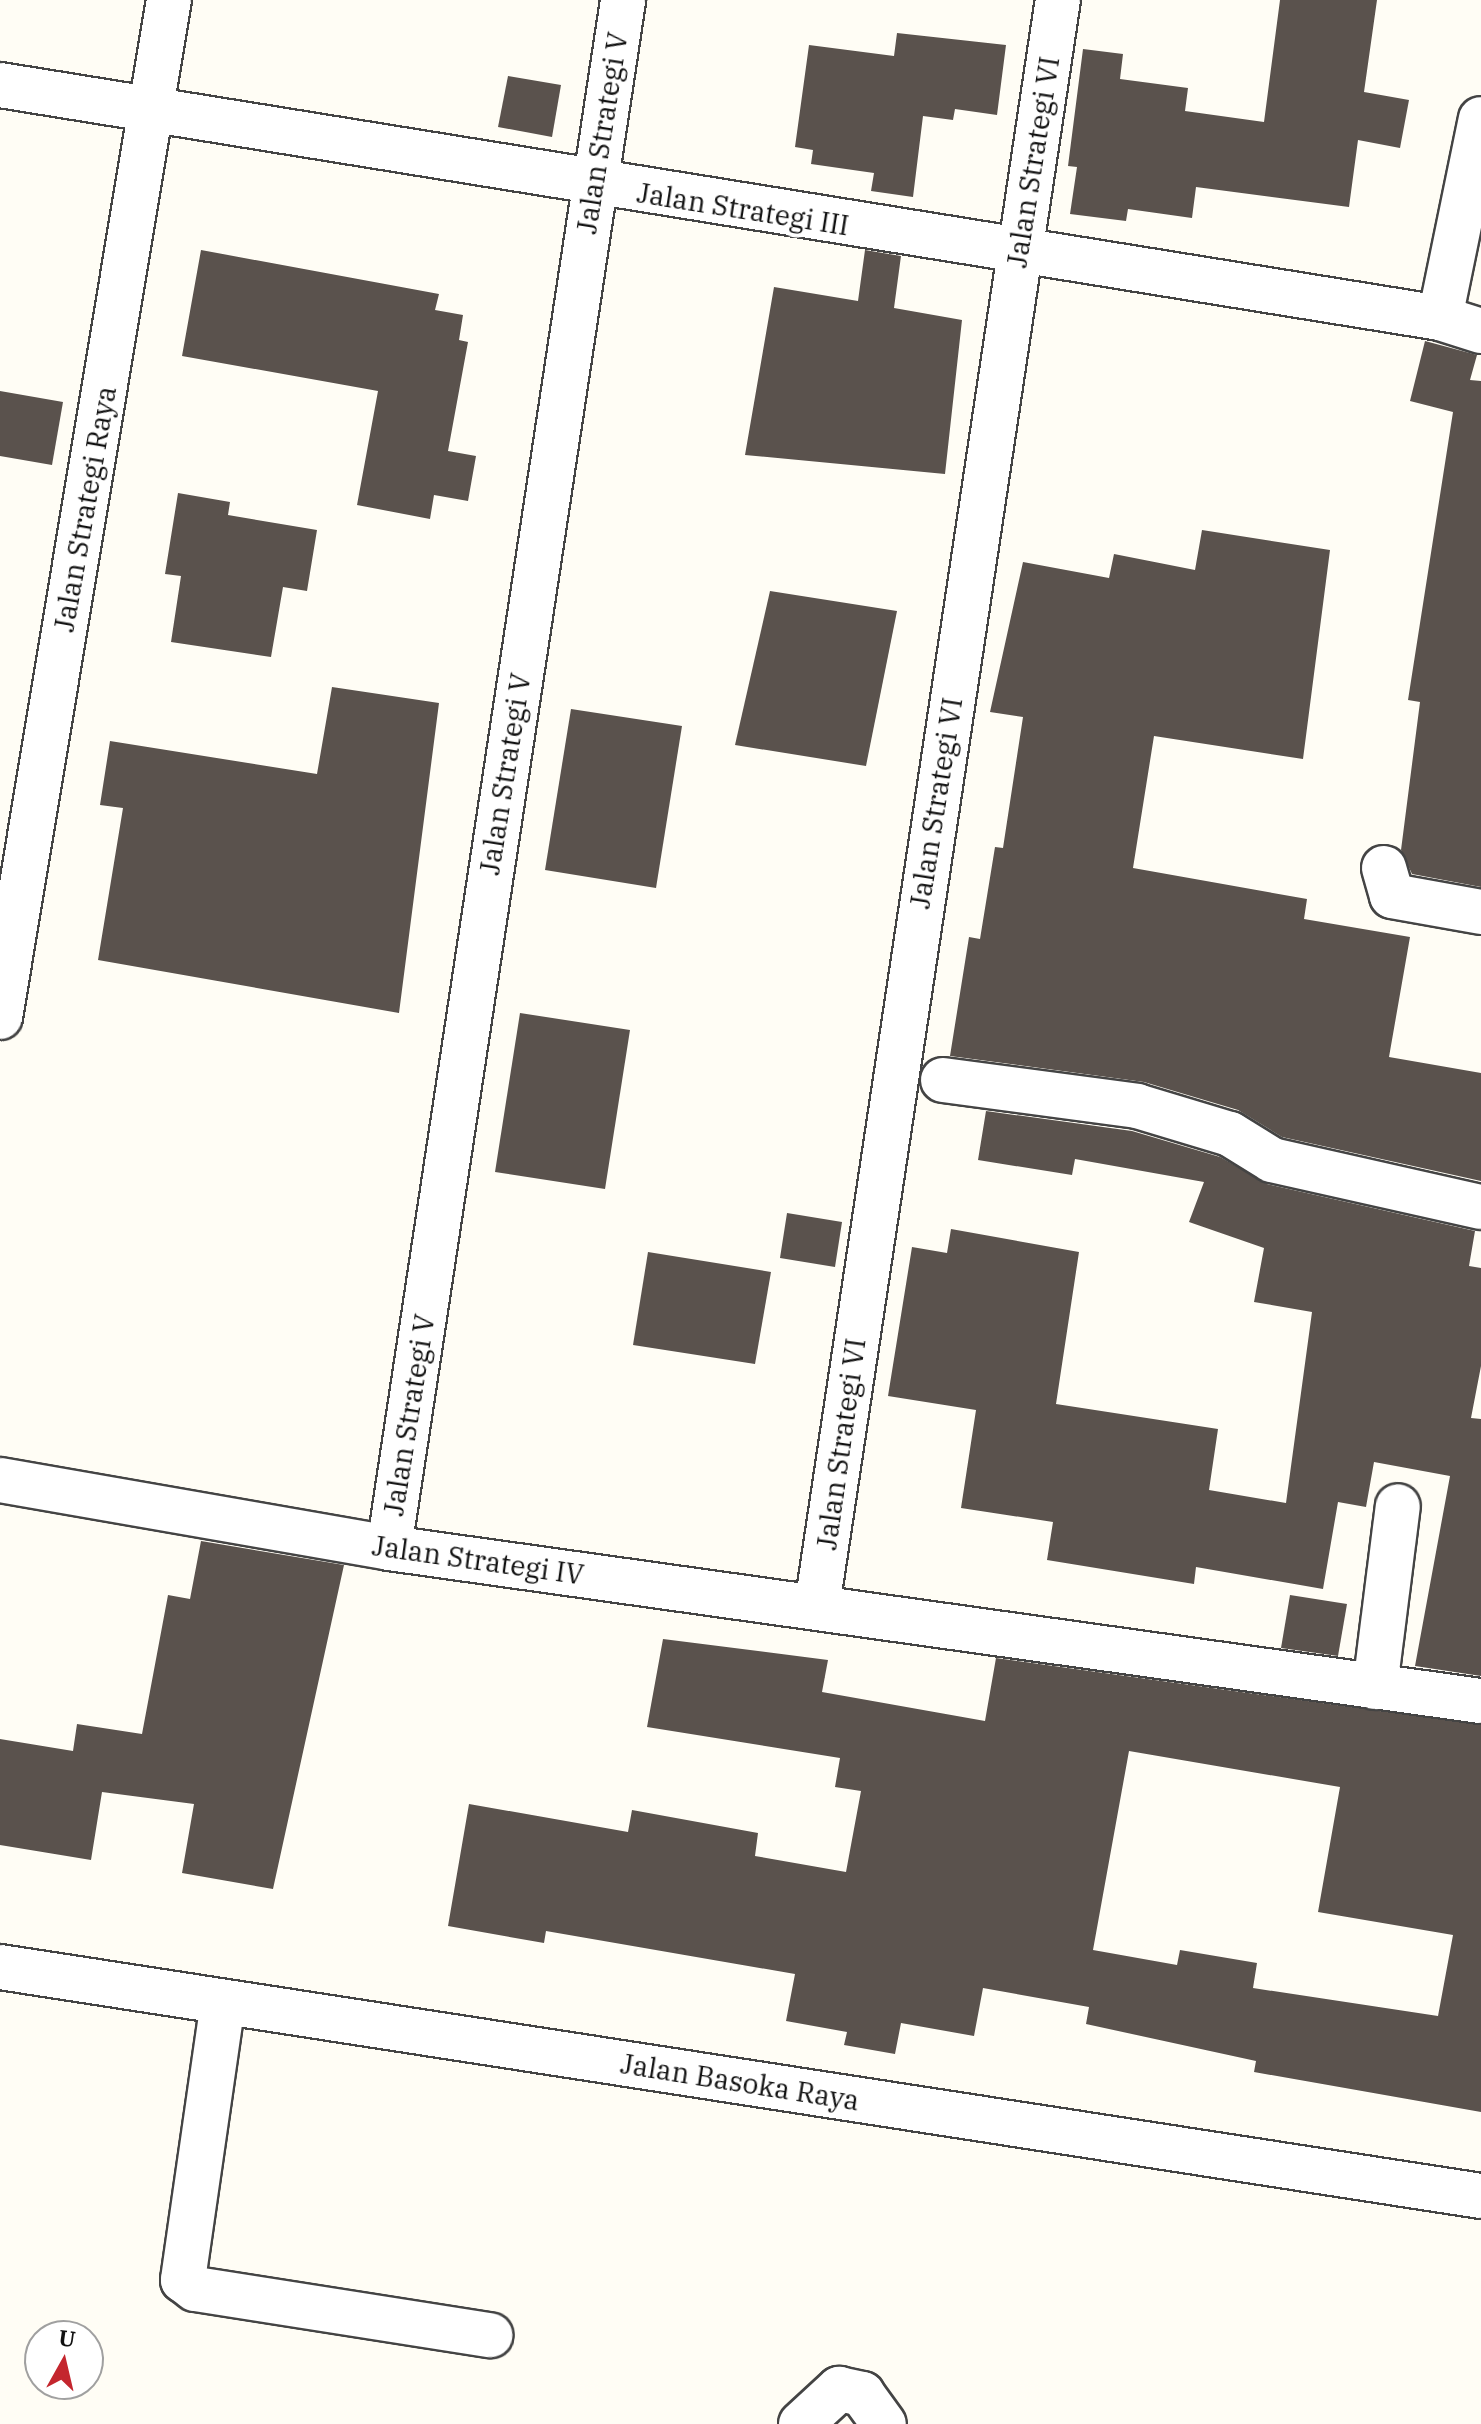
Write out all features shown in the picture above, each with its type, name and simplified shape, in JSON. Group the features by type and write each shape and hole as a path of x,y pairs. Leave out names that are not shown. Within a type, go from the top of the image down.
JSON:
{"street":[{"name":"Jalan Strategi Raya","path":"0,1017 144,108 169,0"},
{"name":"Jalan Strategi V","path":"389,1548 623,0"},
{"name":"Jalan Strategi VI","path":"817,1606 1058,0"},
{"name":"Jalan Strategi III","path":"0,85 1461,325 1481,119"},
{"path":"1384,868 1392,896 1481,912"},
{"path":"943,1080 1137,1106 1230,1134 1272,1160 1481,1207"},
{"name":"Jalan Strategi IV","path":"0,1480 389,1548 1481,1701"},
{"path":"1375,1687 1398,1506"},
{"name":"Jalan Basoka Raya","path":"0,1967 1481,2196"},
{"path":"223,2002 183,2280 195,2289 490,2335"},
{"path":"801,2424 839,2389 862,2394 884,2424"}],"building":[{"path":"1280,0 1377,0 1364,92 1409,100 1400,148 1358,140 1349,207 1196,187 1192,218 1128,209 1126,221 1070,214 1077,167 1068,166 1083,49 1123,54 1120,79 1188,88 1185,111 1264,122"},
{"path":"897,33 1006,45 997,115 955,109 953,120 923,116 913,197 871,191 874,173 811,164 813,150 795,147 809,45 894,56"},
{"path":"508,76 561,85 552,137 498,127"},
{"path":"201,250 439,294 435,310 463,315 459,340 468,342 448,451 476,456 468,501 434,495 430,519 357,505 378,391 182,356"},
{"path":"865,250 901,256 894,308 962,320 945,474 745,455 774,287 858,301"},
{"path":"1425,341 1477,355 1470,380 1481,381 1481,887 1412,874 1401,850 1420,702 1408,700 1453,412 1410,401"},
{"path":"0,391 63,402 52,465 0,456"},
{"path":"178,493 230,502 228,515 317,530 307,591 283,587 271,657 171,642 181,576 165,574"},
{"path":"1202,530 1330,550 1303,759 1154,736 1133,868 1307,899 1304,919 1410,937 1389,1057 1481,1073 1481,1181 1282,1137 1238,1110 1144,1082 950,1056 969,937 980,939 995,847 1003,848 1023,717 990,712 1023,562 1109,578 1114,554 1195,570"},
{"path":"770,591 897,611 866,766 735,745"},
{"path":"332,687 439,703 399,1013 98,960 123,808 100,805 110,741 317,774"},
{"path":"571,709 682,726 656,888 545,870"},
{"path":"520,1013 630,1030 605,1189 495,1172"},
{"path":"986,1111 1132,1131 1220,1157 1267,1184 1475,1231 1469,1266 1481,1268 1481,1366 1471,1418 1481,1419 1481,1676 1415,1666 1450,1476 1374,1462 1366,1507 1338,1502 1323,1589 1196,1567 1194,1584 1047,1560 1053,1522 961,1508 976,1410 888,1396 912,1247 947,1253 951,1229 1079,1252 1056,1404 1218,1429 1209,1490 1286,1503 1312,1312 1254,1302 1264,1248 1189,1222 1204,1182 1075,1159 1072,1175 978,1160"},
{"path":"787,1213 842,1222 835,1267 780,1258"},
{"path":"648,1252 771,1272 755,1364 633,1345"},
{"path":"201,1541 344,1565 273,1889 182,1873 194,1804 102,1792 91,1860 0,1845 0,1739 73,1751 77,1724 142,1734 168,1595 190,1599"},
{"path":"1290,1595 1347,1604 1338,1656 1281,1648"},
{"path":"663,1639 828,1660 822,1692 985,1721 996,1658 1481,1725 1481,2112 1254,2072 1256,2061 1086,2024 1089,2007 983,1988 974,2036 901,2023 895,2054 844,2045 847,2032 786,2021 795,1974 546,1931 544,1943 448,1926 469,1804 628,1832 632,1810 758,1833 755,1856 846,1872 861,1791 835,1787 840,1758 647,1727","holes":["1129,1751 1340,1787 1318,1912 1453,1935 1438,2016 1253,1988 1257,1963 1180,1950 1177,1965 1093,1950"]}]}
